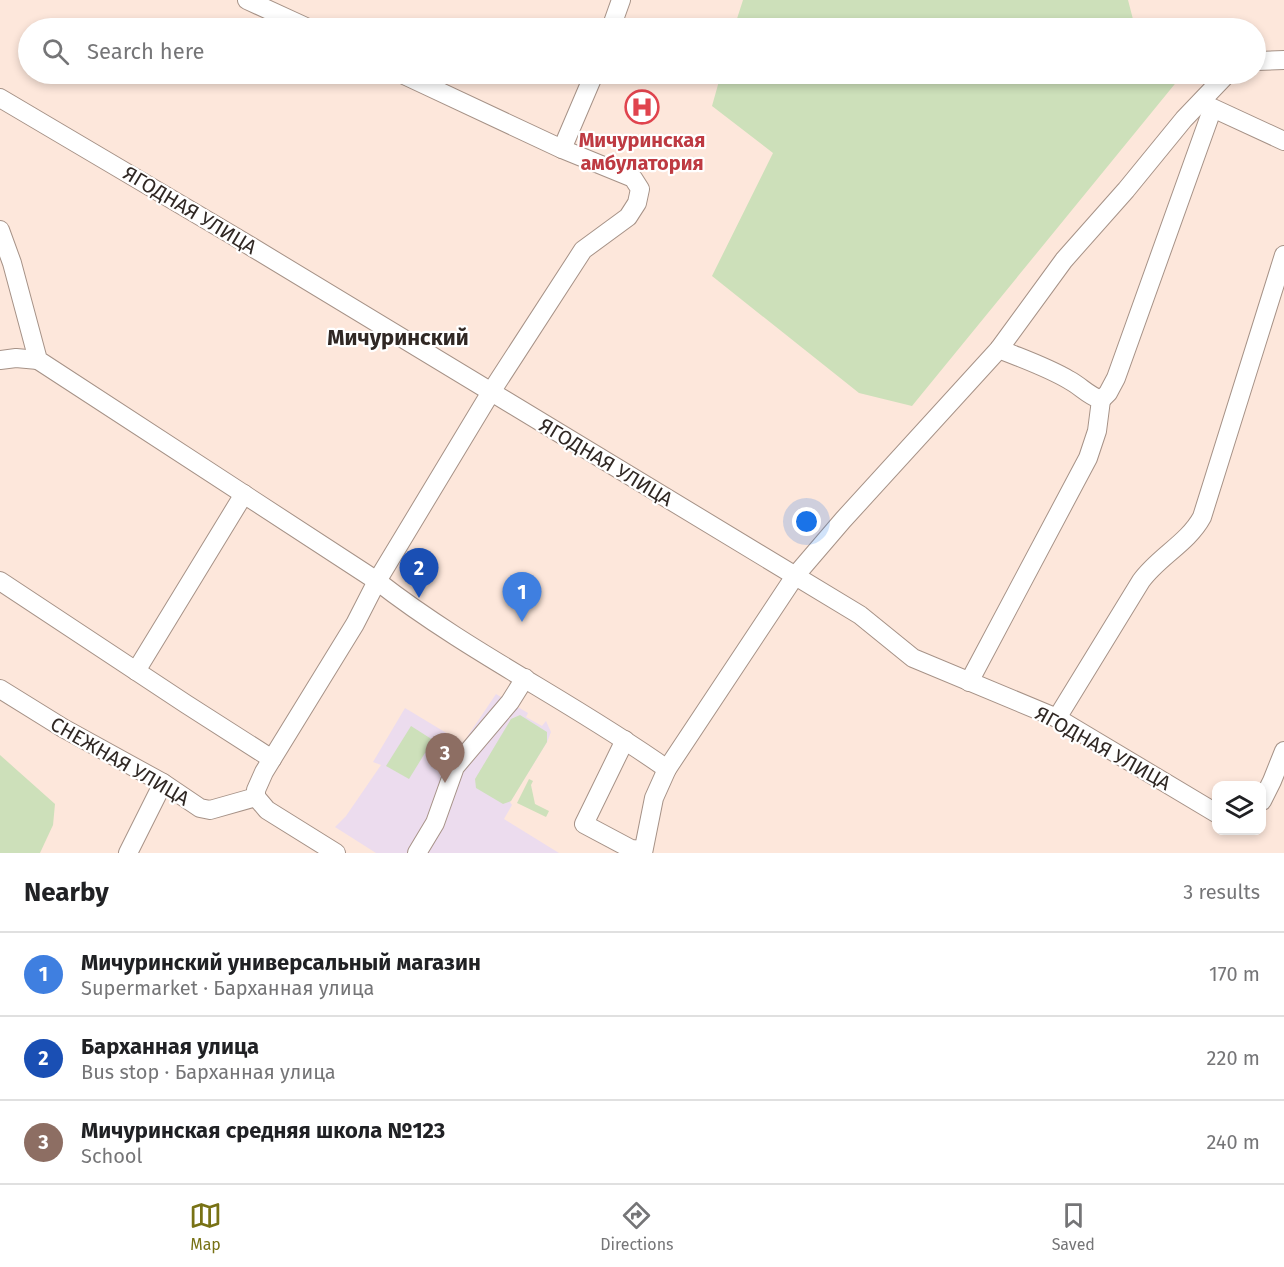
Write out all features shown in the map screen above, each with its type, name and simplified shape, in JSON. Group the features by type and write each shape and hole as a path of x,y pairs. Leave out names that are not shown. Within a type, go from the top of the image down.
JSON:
{"street":[{"path":"247,0 286,18"},
{"path":"615,18 621,0"},
{"path":"1266,61 1284,60"},
{"path":"336,853 267,810 256,797 258,783 356,624 377,581 491,392 583,250 628,217 637,203 640,189 633,178 562,149 423,84"},
{"path":"562,149 590,84"},
{"path":"969,682 1089,458 1097,431 1101,400 1108,393 1116,378 1207,106 1221,84"},
{"name":"ЯГОДНАЯ УЛИЦА","path":"0,98 232,235 860,615 913,658 1057,718 1212,811"},
{"path":"1207,106 1284,141"},
{"path":"626,740 584,824 631,849 643,852 654,798 667,770 795,576 999,349 1064,260 1185,119 1207,106"},
{"path":"0,230 12,263 38,360"},
{"path":"1057,718 1151,567 1189,534 1202,517 1284,255"},
{"path":"0,281 12,263"},
{"path":"999,349 1046,367 1073,382 1086,394 1101,400"},
{"path":"0,360 16,358 38,360 377,581 420,613 626,740 667,770"},
{"path":"136,672 244,494"},
{"path":"0,581 272,759"},
{"path":"417,853 435,823 455,767 510,702 525,678"},
{"name":"СНЕЖНАЯ УЛИЦА","path":"0,689 63,728 163,783 200,808 210,810 256,797"},
{"path":"1266,793 1284,752"},
{"path":"128,853 163,783"}],"shaded area":[{"path":"496,694 528,713 526,717 542,726 546,721 551,732 510,802 512,805 504,819 559,853 376,853 335,827 346,816 381,765 373,762 405,708 463,743"}],"green space":[{"path":"743,0 1128,0 1133,18 737,18"},
{"path":"718,84 1175,84 912,406 859,393 712,276 773,153 712,106"},
{"path":"520,715 547,732 547,742 511,801 503,804 476,788 475,779 511,719"},
{"path":"411,726 433,740 409,779 386,766"},
{"path":"0,755 55,804 53,825 40,853 0,853"},
{"path":"529,779 533,781 531,785 535,804 549,811 546,817 517,803"}],"place":[{"name":"Мичуринская амбулатория","path":"642,107"},
{"name":"Барханная улица","path":"419,598"},
{"name":"Мичуринский универсальный магазин","path":"522,622"},
{"name":"Мичуринская средняя школа №123","path":"445,783"}],"district":[{"name":"Мичуринский","path":"398,337"}]}
